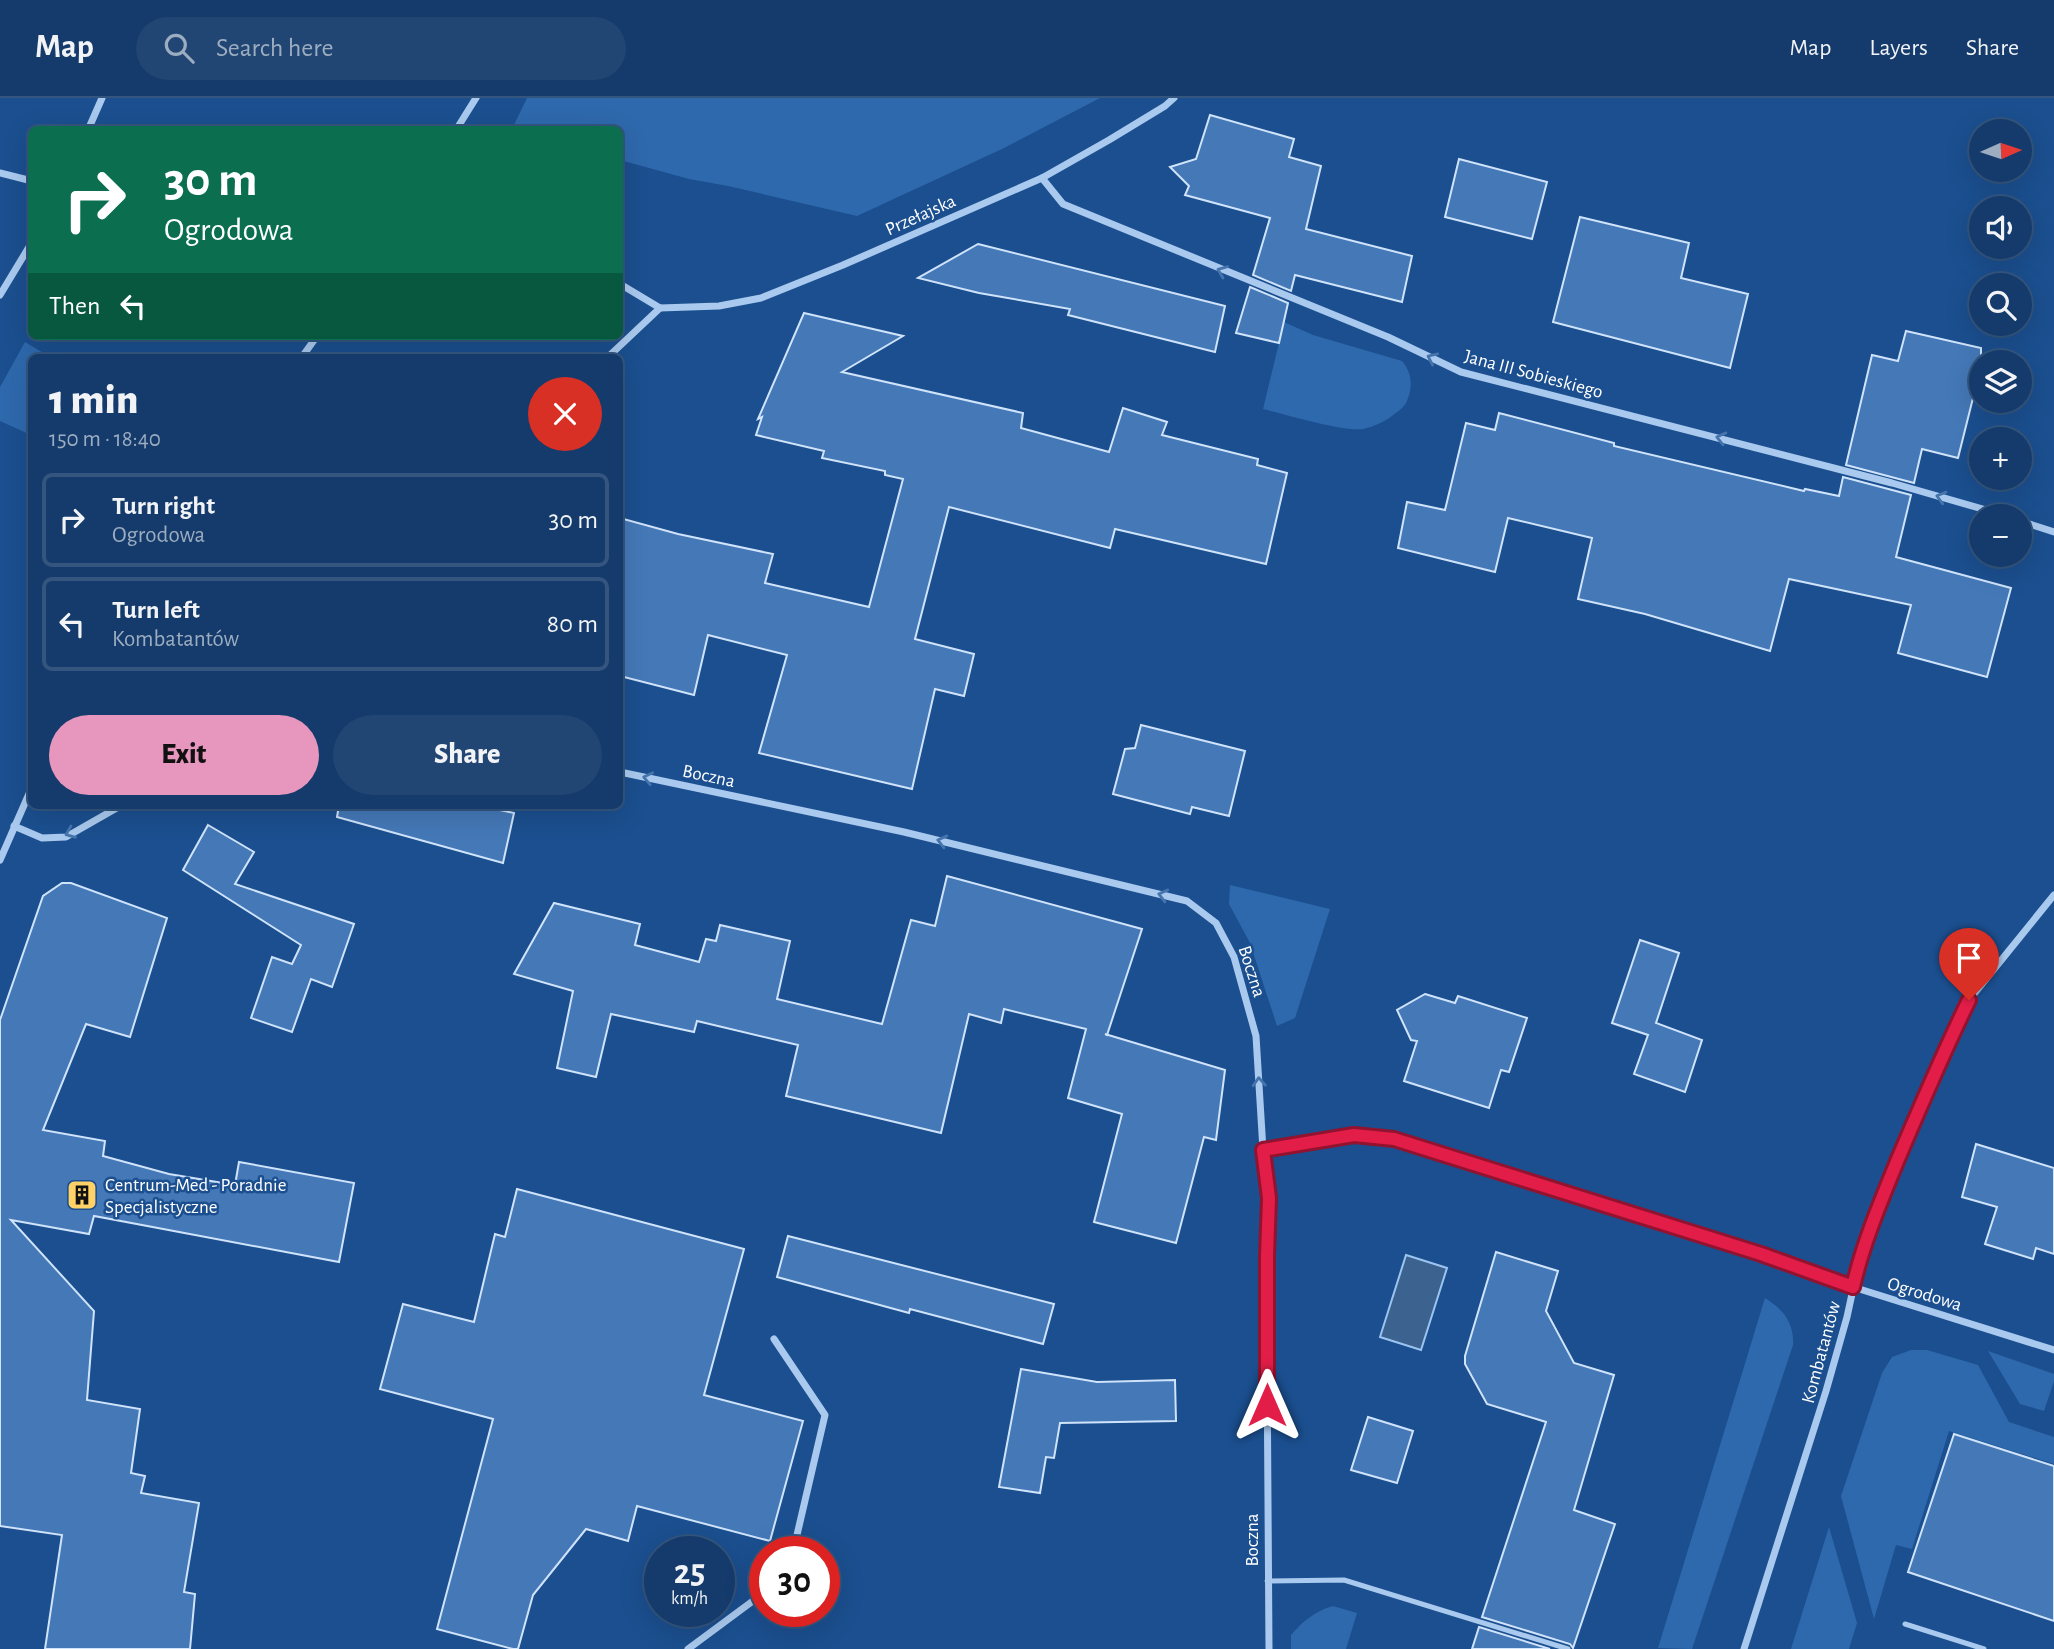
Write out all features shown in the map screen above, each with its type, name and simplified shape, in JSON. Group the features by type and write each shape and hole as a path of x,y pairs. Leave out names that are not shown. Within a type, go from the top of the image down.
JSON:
{"street":[{"path":"90,126 102,98"},
{"path":"458,126 476,98"},
{"name":"Przełajska","path":"660,308 719,306 761,298 843,265 1042,178 1110,140 1174,98"},
{"path":"0,173 28,180"},
{"name":"Jana III Sobieskiego","path":"1042,178 1063,204 1388,337 1461,372 1867,476 1969,505"},
{"path":"0,295 28,249"},
{"path":"611,354 660,308 623,286"},
{"path":"2032,525 2054,532"},
{"name":"Boczna","path":"623,773 904,832 1187,901 1216,923 1234,957 1256,1036 1263,1150 1269,1198 1269,1649"},
{"path":"0,860 28,796"},
{"path":"14,826 42,838 66,837 115,809"},
{"name":"Kombatantów","path":"1744,1649 1826,1391 1860,1257 1889,1181 1937,1066 1969,1000 2054,895"},
{"name":"Ogrodowa","path":"1263,1150 1354,1135 1394,1139 1761,1254 1853,1287 2054,1350"},
{"path":"774,1339 825,1415 797,1536"},
{"path":"688,1649 749,1604"}],"lane":[{"path":"1267,1581 1343,1580 1568,1649"},
{"path":"1905,1624 1984,1649"}],"shaded area":[{"path":"527,98 1100,98 1002,149 857,216 689,179 623,161 623,126 513,126"},
{"path":"1284,322 1313,335 1402,361 1410,380 1406,403 1386,420 1363,429 1328,425 1263,409"},
{"path":"25,342 45,354 28,354 28,434 0,421 0,387"},
{"path":"1230,885 1330,909 1295,1018 1277,1026 1250,943 1229,904"},
{"path":"1406,1255 1447,1268 1421,1350 1380,1337"},
{"path":"1765,1298 1778,1307 1790,1324 1793,1345 1692,1649 1658,1648"},
{"path":"1911,1350 1927,1350 1978,1365 2009,1422 2054,1437 2054,1464 1949,1431 1912,1549 1896,1545 1874,1619 1841,1496 1882,1373 1892,1357"},
{"path":"1988,1351 2054,1374 2044,1411 2020,1404"},
{"path":"1829,1527 1857,1623 1849,1649 1791,1649"},
{"path":"1333,1606 1357,1613 1346,1649 1291,1649 1291,1635 1315,1614"}],"building":[{"path":"1210,115 1294,139 1289,157 1321,166 1306,229 1412,256 1402,302 1295,275 1291,291 1253,275 1270,218 1185,195 1189,186 1170,167 1196,159"},
{"path":"1459,159 1547,182 1532,239 1445,217"},
{"path":"1580,217 1689,243 1681,278 1748,294 1730,368 1553,322"},
{"path":"978,244 1225,306 1215,352 1068,315 1070,309 979,293 918,278"},
{"path":"1250,287 1288,303 1279,343 1236,333"},
{"path":"804,313 903,336 842,372 1023,413 1021,428 1109,452 1123,408 1167,422 1162,435 1258,459 1257,465 1287,473 1266,564 1115,529 1110,548 949,507 915,639 974,654 964,696 935,689 912,789 759,753 787,655 708,635 694,695 623,677 623,519 678,534 773,554 765,583 869,607 903,479 885,475 885,471 822,458 824,451 756,435 762,417 758,419"},
{"path":"1906,331 1981,348 1969,350 1969,413 1958,458 1922,449 1914,483 1846,465 1872,355 1898,361"},
{"path":"1499,413 1614,443 1614,446 1804,491 1805,489 1839,496 1843,477 1911,495 1896,557 2011,588 1987,677 1898,653 1911,605 1789,579 1770,651 1645,614 1578,599 1592,538 1508,518 1495,572 1398,548 1407,502 1445,510 1466,423 1495,430"},
{"path":"1141,725 1245,751 1229,816 1192,807 1190,814 1113,794 1125,749 1135,748"},
{"path":"338,809 496,809 514,813 503,863 337,817"},
{"path":"208,825 254,852 235,884 354,924 332,987 311,979 292,1032 251,1018 272,957 292,964 301,945 183,870"},
{"path":"947,876 1142,929 1107,1035 1225,1070 1216,1140 1204,1137 1176,1243 1094,1222 1122,1114 1068,1098 1086,1029 1004,1009 1001,1023 969,1014 941,1133 786,1096 798,1045 697,1021 694,1032 611,1014 596,1077 557,1068 573,991 514,974 554,903 640,924 635,945 699,962 706,939 716,941 720,925 790,941 777,999 882,1024 911,920 935,926"},
{"path":"62,883 71,883 167,918 130,1037 86,1024 43,1130 105,1141 103,1156 169,1174 235,1185 239,1162 354,1183 339,1262 94,1216 89,1234 11,1220 94,1311 87,1400 140,1409 131,1473 145,1476 141,1493 199,1503 184,1592 195,1594 190,1649 45,1649 62,1535 0,1526 0,1020 43,896"},
{"path":"1640,940 1679,953 1656,1023 1702,1040 1685,1092 1634,1074 1648,1035 1612,1023"},
{"path":"1425,994 1455,1003 1458,996 1527,1018 1509,1072 1501,1070 1489,1108 1404,1081 1417,1041 1411,1040 1397,1010"},
{"path":"1976,1144 2054,1168 2054,1254 2036,1248 2033,1259 1985,1244 1997,1207 1962,1197"},
{"path":"517,1189 744,1249 704,1395 803,1421 771,1536 751,1536 637,1506 628,1541 586,1529 533,1595 518,1649 437,1629 493,1419 380,1389 403,1304 474,1322 495,1234 505,1237"},
{"path":"788,1236 1054,1304 1043,1344 910,1309 909,1313 777,1277"},
{"path":"1496,1252 1558,1271 1546,1311 1574,1363 1614,1375 1574,1510 1615,1524 1573,1648 1570,1644 1482,1617 1546,1422 1487,1404 1465,1364 1465,1356"},
{"path":"1021,1369 1097,1382 1175,1380 1176,1421 1060,1423 1054,1458 1046,1457 1040,1493 999,1487"},
{"path":"1368,1417 1413,1431 1397,1483 1351,1470"},
{"path":"1954,1434 2054,1466 2054,1621 1908,1572"},
{"path":"1479,1627 1550,1649 1472,1649"}],"place":[{"name":"Centrum-Med - Poradnie Specjalistyczne","path":"82,1195"}],"route":[{"path":"1267,1405 1269,1198 1263,1150 1354,1135 1394,1139 1761,1254 1853,1287 1860,1257 1889,1181 1937,1066 1969,1000"}]}
